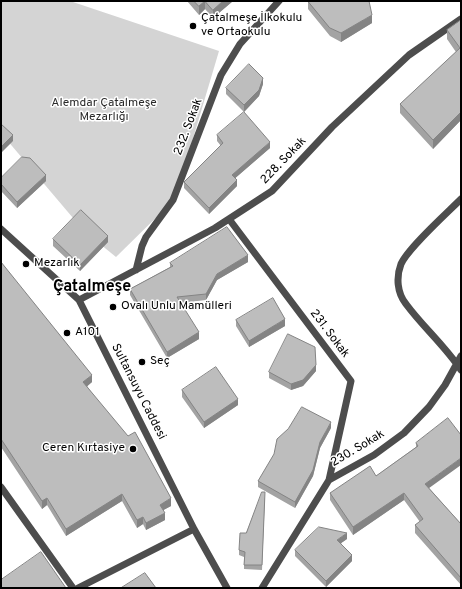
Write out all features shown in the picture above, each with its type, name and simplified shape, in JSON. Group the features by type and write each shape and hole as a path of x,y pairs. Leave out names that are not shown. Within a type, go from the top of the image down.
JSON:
{"street":[{"name":"232. Sokak","path":"136,270 142,246 146,237 173,200 221,75 240,44 279,1"},
{"name":"228. Sokak","path":"79,300 229,219 272,191 332,127 409,55 461,19"},
{"path":"459,367 405,303 399,290 398,276 402,263 412,250 461,199"},
{"name":"231. Sokak","path":"229,219 351,381 330,480"},
{"name":"Sultansuyu Caddesi","path":"1,228 79,300 194,529 227,588"},
{"name":"230. Sokak","path":"262,588 330,480 374,455 404,433 429,408 459,367 461,356"},
{"path":"1,487 73,588"},
{"path":"78,588 194,529"}],"green space":[{"name":"Alemdar Çatalmeşe Mezarlığı","path":"1,1 70,1 219,51 175,199 116,257 84,231 1,133"}],"building":[{"path":"194,1 205,1 199,6"},
{"path":"205,1 223,1 213,10"},
{"path":"308,1 369,1 372,15 341,33 330,28"},
{"path":"461,20 461,112 433,140 400,104 460,48 447,30"},
{"path":"249,64 263,78 259,90 244,105 226,88"},
{"path":"244,112 270,142 232,175 237,180 209,208 184,182 223,143 217,135"},
{"path":"1,124 13,135 1,147"},
{"path":"22,157 30,158 46,175 17,202 1,184 1,178"},
{"path":"81,210 108,236 80,265 53,239"},
{"path":"227,227 248,255 217,274 206,294 177,297 199,332 167,352 130,289 173,266 170,263"},
{"path":"1,262 92,375 83,382 128,436 135,432 171,498 160,505 165,513 146,523 143,517 137,520 122,494 66,529 47,498 42,501 1,439"},
{"path":"273,298 285,319 249,341 236,320"},
{"path":"288,334 315,347 316,365 303,380 291,384 269,372"},
{"path":"216,367 238,399 204,422 182,390"},
{"path":"302,407 331,422 320,442 313,470 295,502 258,481 274,454 277,439 288,429"},
{"path":"448,418 461,435 461,458 425,484 461,524 461,578 415,525 423,519 404,493 353,527 330,493 370,466 376,476 418,446 416,443"},
{"path":"262,492 265,492 262,565 244,565 245,552 239,550 240,533 246,533"},
{"path":"319,527 347,533 337,540 352,555 326,581 295,550"},
{"path":"41,552 66,588 1,588 1,580"},
{"path":"145,573 156,588 121,588"}],"place":[{"name":"Çatalmeşe İlkokulu ve Ortaokulu","path":"193,26"},
{"name":"Mezarlık","path":"26,264"},
{"name":"Ovalı Unlu Mamülleri","path":"113,307"},
{"name":"A101","path":"67,333"},
{"name":"Seç","path":"142,362"},
{"name":"Ceren Kırtasiye","path":"133,449"}],"district":[{"name":"Çatalmeşe","path":"92,288"}]}
